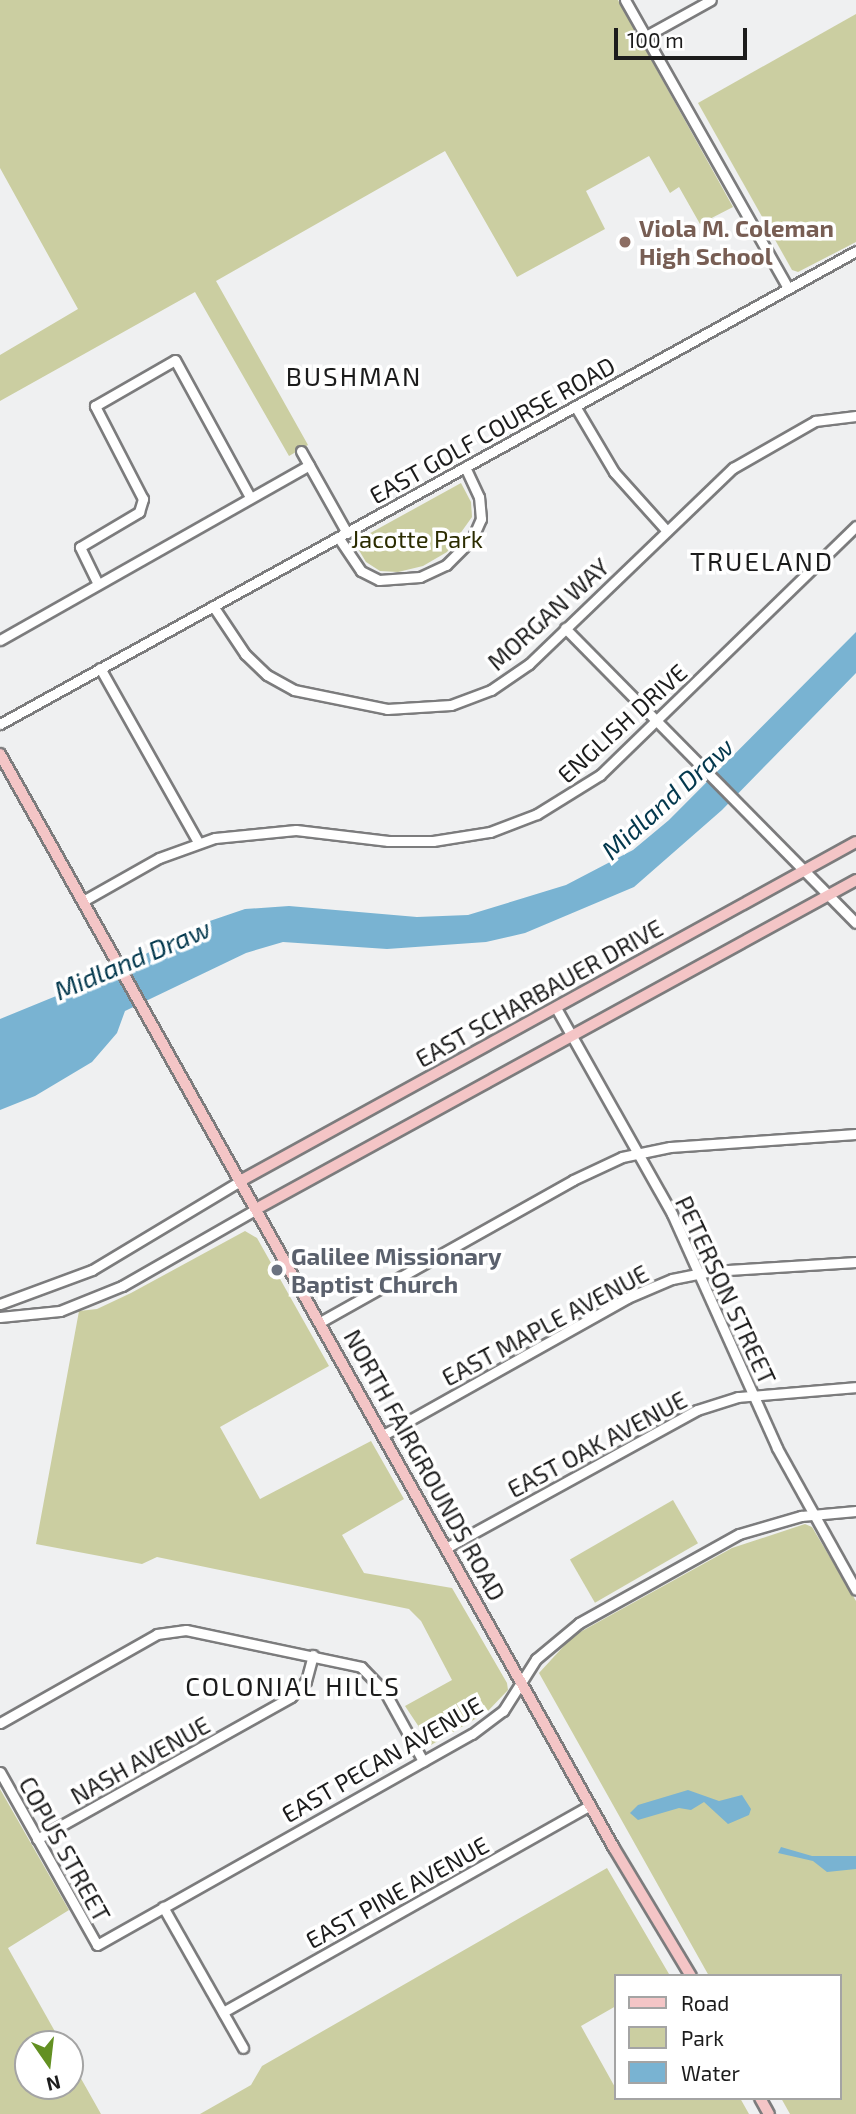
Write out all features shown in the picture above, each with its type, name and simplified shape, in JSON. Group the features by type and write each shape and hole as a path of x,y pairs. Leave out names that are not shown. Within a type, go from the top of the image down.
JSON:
{"main road":[{"name":"NORTH FAIRGROUNDS ROAD","path":"0,754 139,1004 322,1321 590,1805 690,1974"},
{"name":"EAST SCHARBAUER DRIVE","path":"242,1180 856,842"},
{"path":"258,1208 856,880"}],"street":[{"path":"625,0 788,288"},
{"path":"646,36 711,0"},
{"name":"EAST GOLF COURSE ROAD","path":"0,724 856,251"},
{"path":"97,582 80,547 139,512 144,499 95,406 175,360 250,497"},
{"path":"575,406 614,472 666,530"},
{"name":"MORGAN WAY","path":"213,606 245,654 288,687 324,698 407,710 451,705 491,690 529,664 725,474 764,449 824,417 856,416"},
{"path":"301,451 360,570 379,580 420,577 446,565 472,539 481,519 479,497 465,467"},
{"path":"0,640 82,596 97,582 309,465"},
{"name":"ENGLISH DRIVE","path":"83,901 159,858 198,842 278,830 411,842 490,832 570,796 657,721 856,526"},
{"path":"565,628 705,766 737,804 856,923"},
{"path":"100,668 198,842"},
{"name":"PETERSON STREET","path":"556,1008 638,1153 699,1273 753,1395 813,1515 856,1590"},
{"path":"322,1321 573,1180 638,1153 699,1144 856,1134"},
{"path":"0,1304 92,1270 242,1180"},
{"path":"0,1317 60,1311 122,1286 258,1208"},
{"name":"EAST MAPLE AVENUE","path":"385,1434 627,1298 699,1273 856,1262"},
{"name":"EAST OAK AVENUE","path":"446,1548 678,1419 753,1395 856,1387"},
{"name":"EAST PECAN AVENUE","path":"97,1945 491,1721 523,1683 536,1659 579,1623 739,1534 813,1515 856,1511"},
{"path":"0,1723 171,1630 354,1664 369,1673 387,1695 424,1761"},
{"name":"NASH AVENUE","path":"37,1839 290,1698 306,1681 313,1656"},
{"name":"COPUS STREET","path":"0,1772 97,1945"},
{"name":"EAST PINE AVENUE","path":"223,2012 590,1805"},
{"path":"163,1907 243,2048"}],"green space":[{"path":"0,0 618,0 733,207 700,224 679,187 670,193 649,156 586,191 605,229 517,277 445,151 216,281 308,445 289,456 195,292 0,401 0,355 78,309 0,168"},
{"path":"856,14 856,242 798,272 792,270 698,103"},
{"name":"Jacotte Park","path":"461,483 471,502 472,517 447,552 423,566 398,572 380,571 366,562 354,542"},
{"path":"245,1231 257,1238 329,1366 220,1427 260,1499 371,1441 404,1499 342,1535 364,1573 452,1588 507,1683 508,1690 487,1712 431,1745 405,1706 452,1680 421,1621 409,1609 157,1557 142,1564 36,1544 79,1311 97,1309 131,1293"},
{"path":"673,1500 698,1543 595,1603 570,1560"},
{"path":"805,1524 812,1527 856,1601 856,2114 790,2114 782,2100 842,2100 842,1974 708,1974 539,1673 573,1636 732,1548"},
{"path":"0,1789 69,1910 8,1948 54,2030 14,2030 14,2100 84,2100 84,2084 101,2114 0,2114"},
{"path":"607,1868 669,1974 614,1974 614,2007 581,2026 614,2085 614,2100 741,2100 749,2114 200,2114 251,2085 262,2066"}],"water":[{"path":"856,632 856,673 722,810 634,887 525,933 486,942 387,949 283,942 246,953 125,1011 117,1033 92,1062 35,1096 0,1110 0,1019 105,976 201,924 245,909 289,906 417,917 468,915 566,885 633,850 669,820"},
{"path":"688,1790 719,1801 742,1795 751,1809 749,1815 728,1824 704,1802 691,1810 679,1808 638,1820 630,1813 638,1805"},
{"path":"781,1847 812,1856 856,1856 856,1869 827,1872 813,1861 778,1853"}],"place":[{"name":"Viola M. Coleman High School","path":"625,242"},
{"name":"Galilee Missionary Baptist Church","path":"277,1270"}],"district":[{"name":"BUSHMAN","path":"354,376"},
{"name":"TRUELAND","path":"762,561"},
{"name":"COLONIAL HILLS","path":"293,1686"}],"water label":[{"name":"Midland Draw","path":"667,798"},
{"name":"Midland Draw","path":"132,959"}]}
